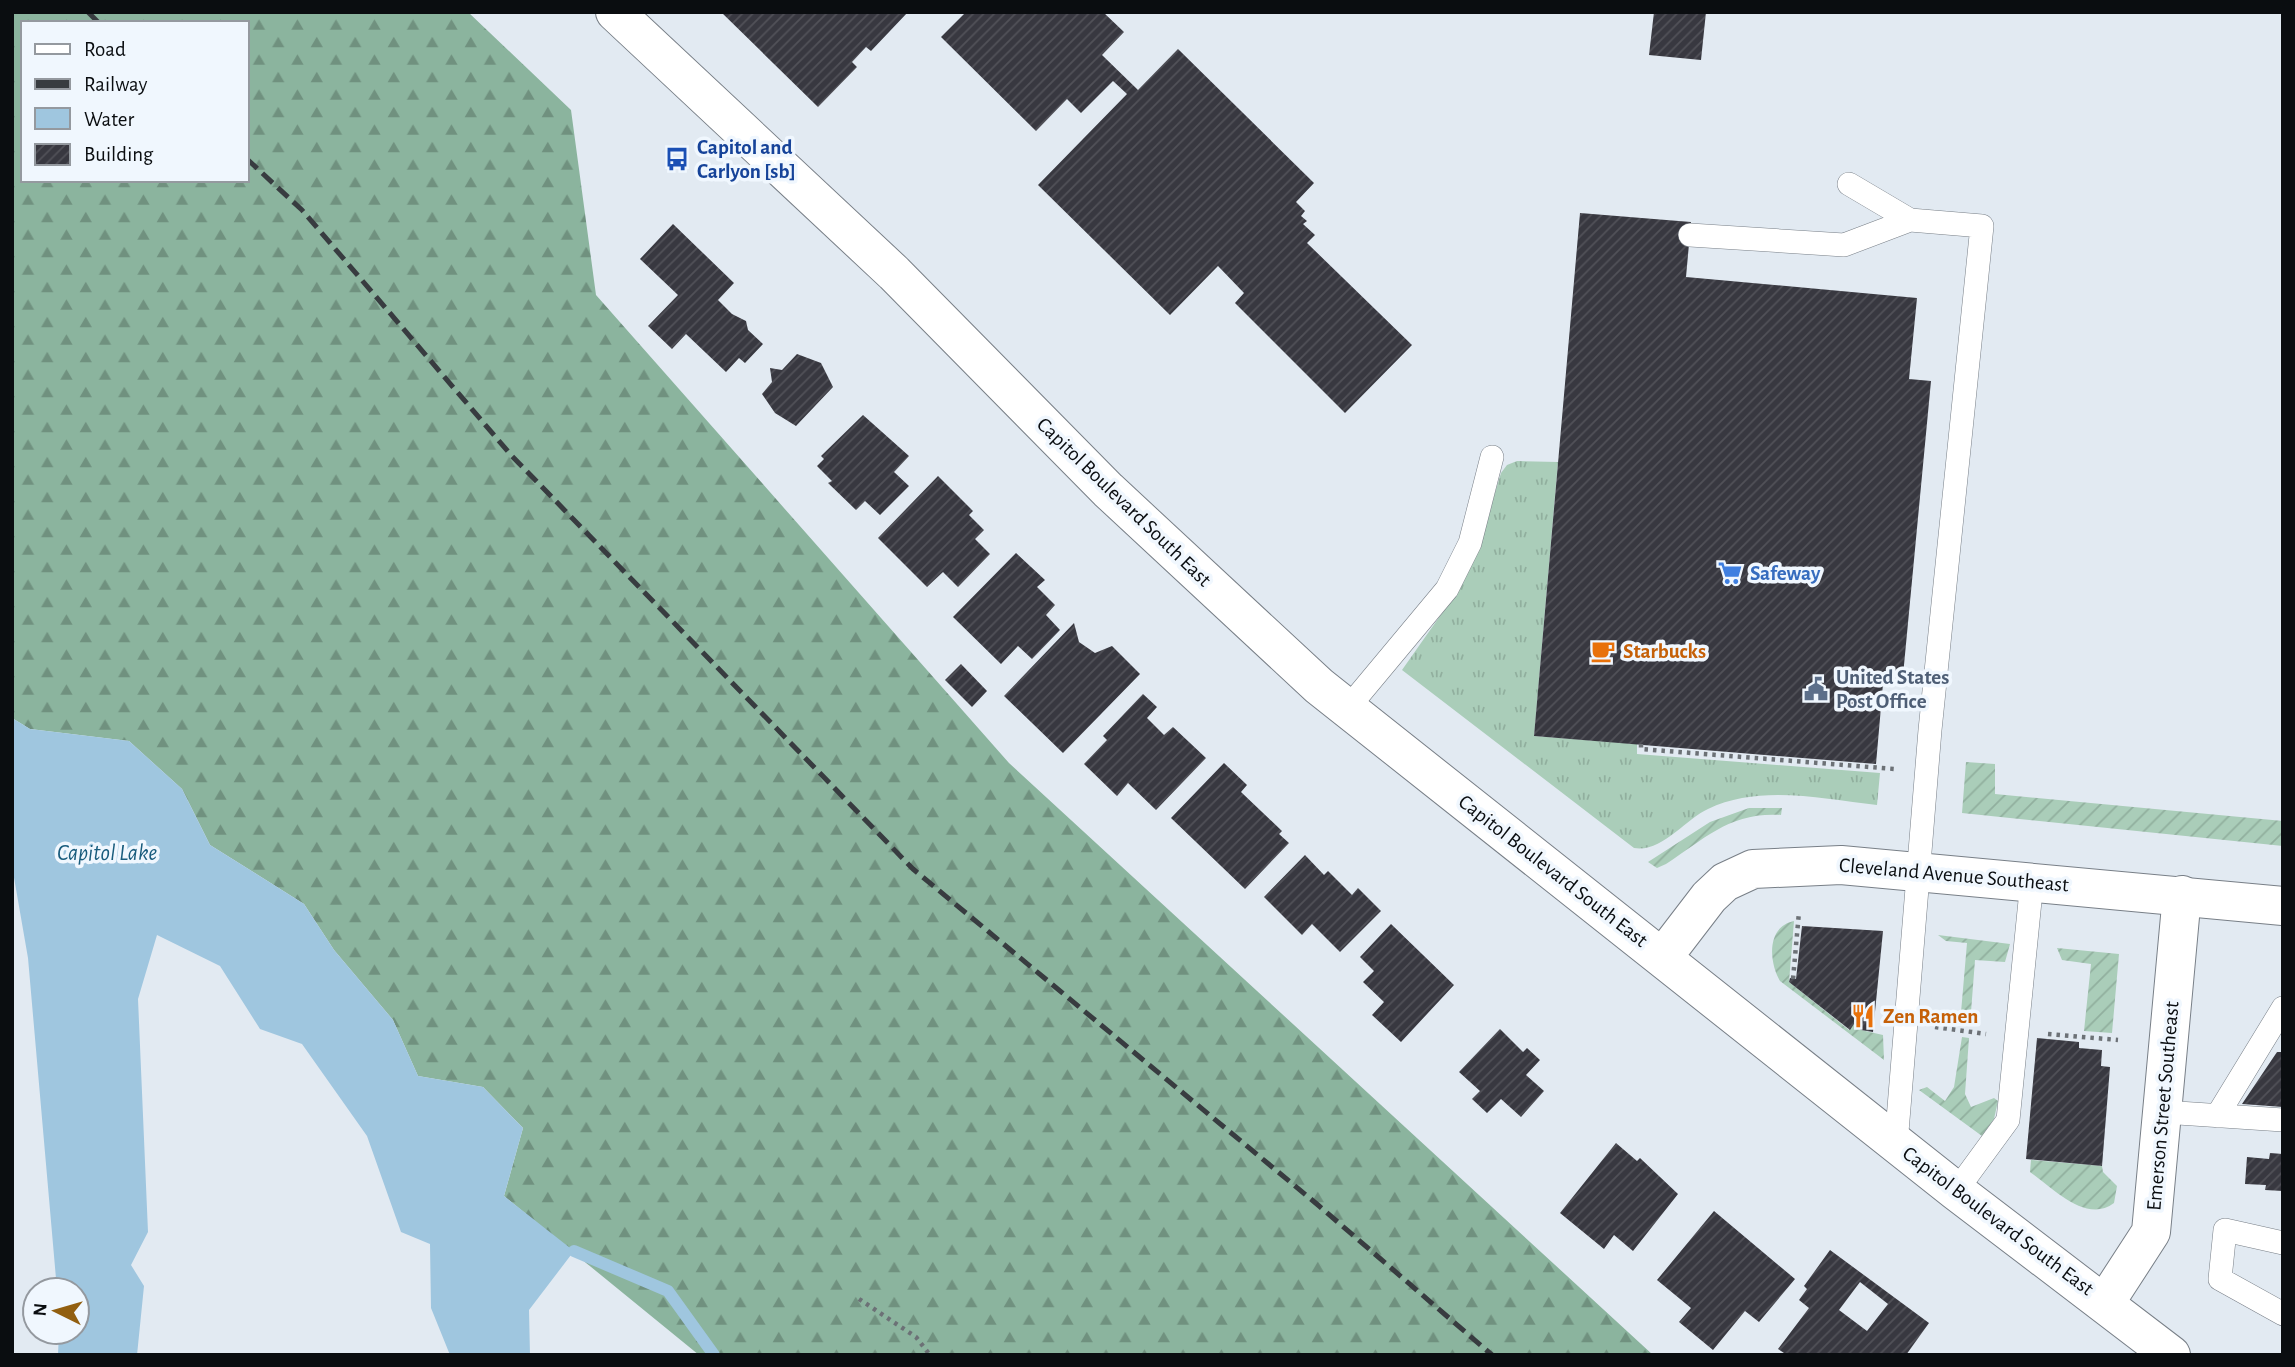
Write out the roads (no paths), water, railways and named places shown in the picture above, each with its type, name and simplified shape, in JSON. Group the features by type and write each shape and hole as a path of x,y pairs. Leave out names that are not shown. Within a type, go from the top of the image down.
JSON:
{"main road":[{"name":"Capitol Boulevard South East","path":"615,12 894,273 1108,490 1319,686 1895,1144 2171,1355"},
{"name":"Cleveland Avenue Southeast","path":"1663,957 1709,897 1725,882 1753,869 1841,865 2283,906"},
{"name":"Emerson Street Southeast","path":"2105,1303 2151,1232 2182,895"}],"lane":[{"path":"1849,184 1910,220"},
{"path":"1690,235 1844,245 1910,220 1982,226 1930,730 1895,1144"},
{"path":"1348,709 1447,589 1470,543 1492,457"},
{"path":"1956,1191 2008,1120 2032,881"},
{"path":"2217,1116 2283,1008"},
{"path":"2163,1112 2283,1120"},
{"path":"2281,1243 2225,1230 2220,1279 2283,1314"},
{"path":"2222,1265 2283,1298"}],"water":[{"name":"Capitol Lake","path":"12,718 30,729 129,741 182,789 210,845 304,904 334,950 393,1020 418,1076 483,1087 523,1128 504,1196 574,1251 529,1310 530,1355 450,1355 431,1308 430,1244 401,1232 367,1136 302,1044 260,1029 220,966 157,935 138,999 148,1232 131,1265 144,1286 137,1355 58,1355 58,1346 91,1346 91,1276 56,1276 28,958 12,866"}],"waterway":[{"path":"574,1251 668,1291 714,1355"}],"railway":[{"path":"88,12 97,21"},
{"path":"248,160 302,210 511,455 913,869 1318,1205 1492,1355"}],"place":[{"name":"Capitol and Carlyon [sb]","path":"677,159"},
{"name":"Safeway","path":"1730,573"},
{"name":"Starbucks","path":"1603,651"},
{"name":"United States Post Office","path":"1816,689"},
{"name":"Zen Ramen","path":"1863,1016"}]}
